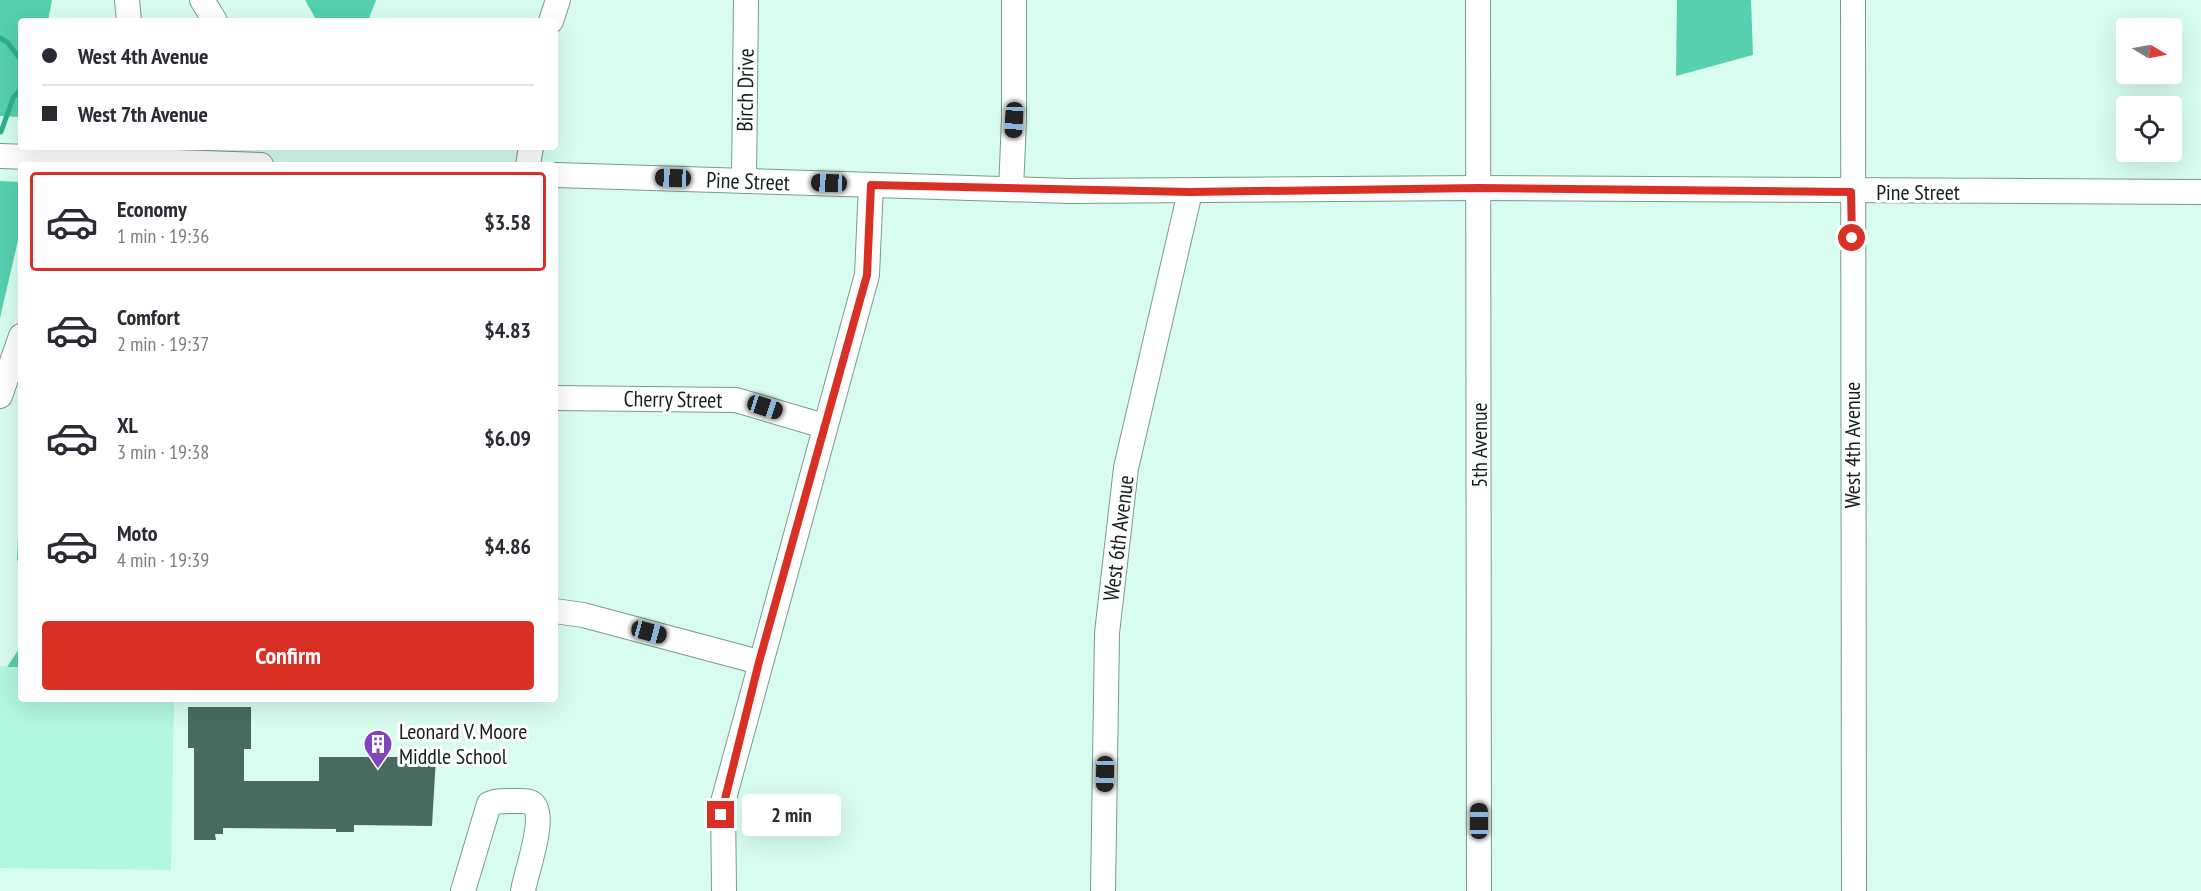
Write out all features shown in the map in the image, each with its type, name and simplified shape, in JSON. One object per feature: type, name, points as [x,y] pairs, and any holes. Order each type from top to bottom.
[{"type":"street","points":[[127,0],[129,18]]},
{"type":"street","points":[[202,0],[213,18]]},
{"type":"street","points":[[552,18],[558,0]]},
{"type":"street","name":"Birch Drive","points":[[744,181],[746,0]]},
{"type":"street","points":[[1011,189],[1014,0]]},
{"type":"street","name":"5th Avenue","points":[[1478,0],[1479,891]]},
{"type":"street","name":"West 4th Avenue","points":[[1853,0],[1851,192],[1854,891]]},
{"type":"street","points":[[0,156],[58,161],[141,153],[231,162]]},
{"type":"street","name":"Pine Street","points":[[558,175],[1190,192],[1479,188],[1851,192],[2201,192]]},
{"type":"street","points":[[724,891],[723,802],[759,662],[867,275],[871,185]]},
{"type":"street","name":"West 6th Avenue","points":[[1102,891],[1107,633],[1126,468],[1190,192]]},
{"type":"street","points":[[0,396],[18,345]]},
{"type":"street","name":"Cherry Street","points":[[558,398],[736,400],[824,426]]},
{"type":"street","points":[[558,611],[583,615],[759,662]]},
{"type":"street","points":[[463,891],[489,804],[496,801],[517,801],[533,804],[537,813],[535,847],[527,866],[523,891]]},
{"type":"green space","points":[[0,0],[52,0],[49,18],[18,18],[18,117],[0,116]]},
{"type":"green space","points":[[305,0],[376,0],[369,18],[315,18]]},
{"type":"green space","points":[[1677,0],[1751,0],[1753,55],[1676,76]]},
{"type":"green space","points":[[0,181],[18,182],[18,240],[0,318]]},
{"type":"green space","points":[[18,650],[18,667],[7,667]]},
{"type":"green space","points":[[0,666],[18,667],[18,702],[174,702],[171,870],[0,868]]},
{"type":"building","name":"Leonard V. Moore Middle School","points":[[188,707],[251,707],[251,749],[244,749],[244,781],[319,781],[319,757],[436,757],[432,826],[354,825],[354,832],[336,832],[336,829],[223,828],[223,834],[215,834],[216,840],[194,840],[194,748],[188,748]]},
{"type":"waterway","points":[[0,38],[7,42],[18,56]]},
{"type":"waterway","points":[[1,132],[13,98],[18,92]]},
{"type":"place","name":"Leonard V. Moore Middle School","points":[[378,770]]},
{"type":"route","points":[[721,815],[759,662],[867,275],[871,185],[1190,192],[1479,188],[1851,192],[1852,238]]}]
